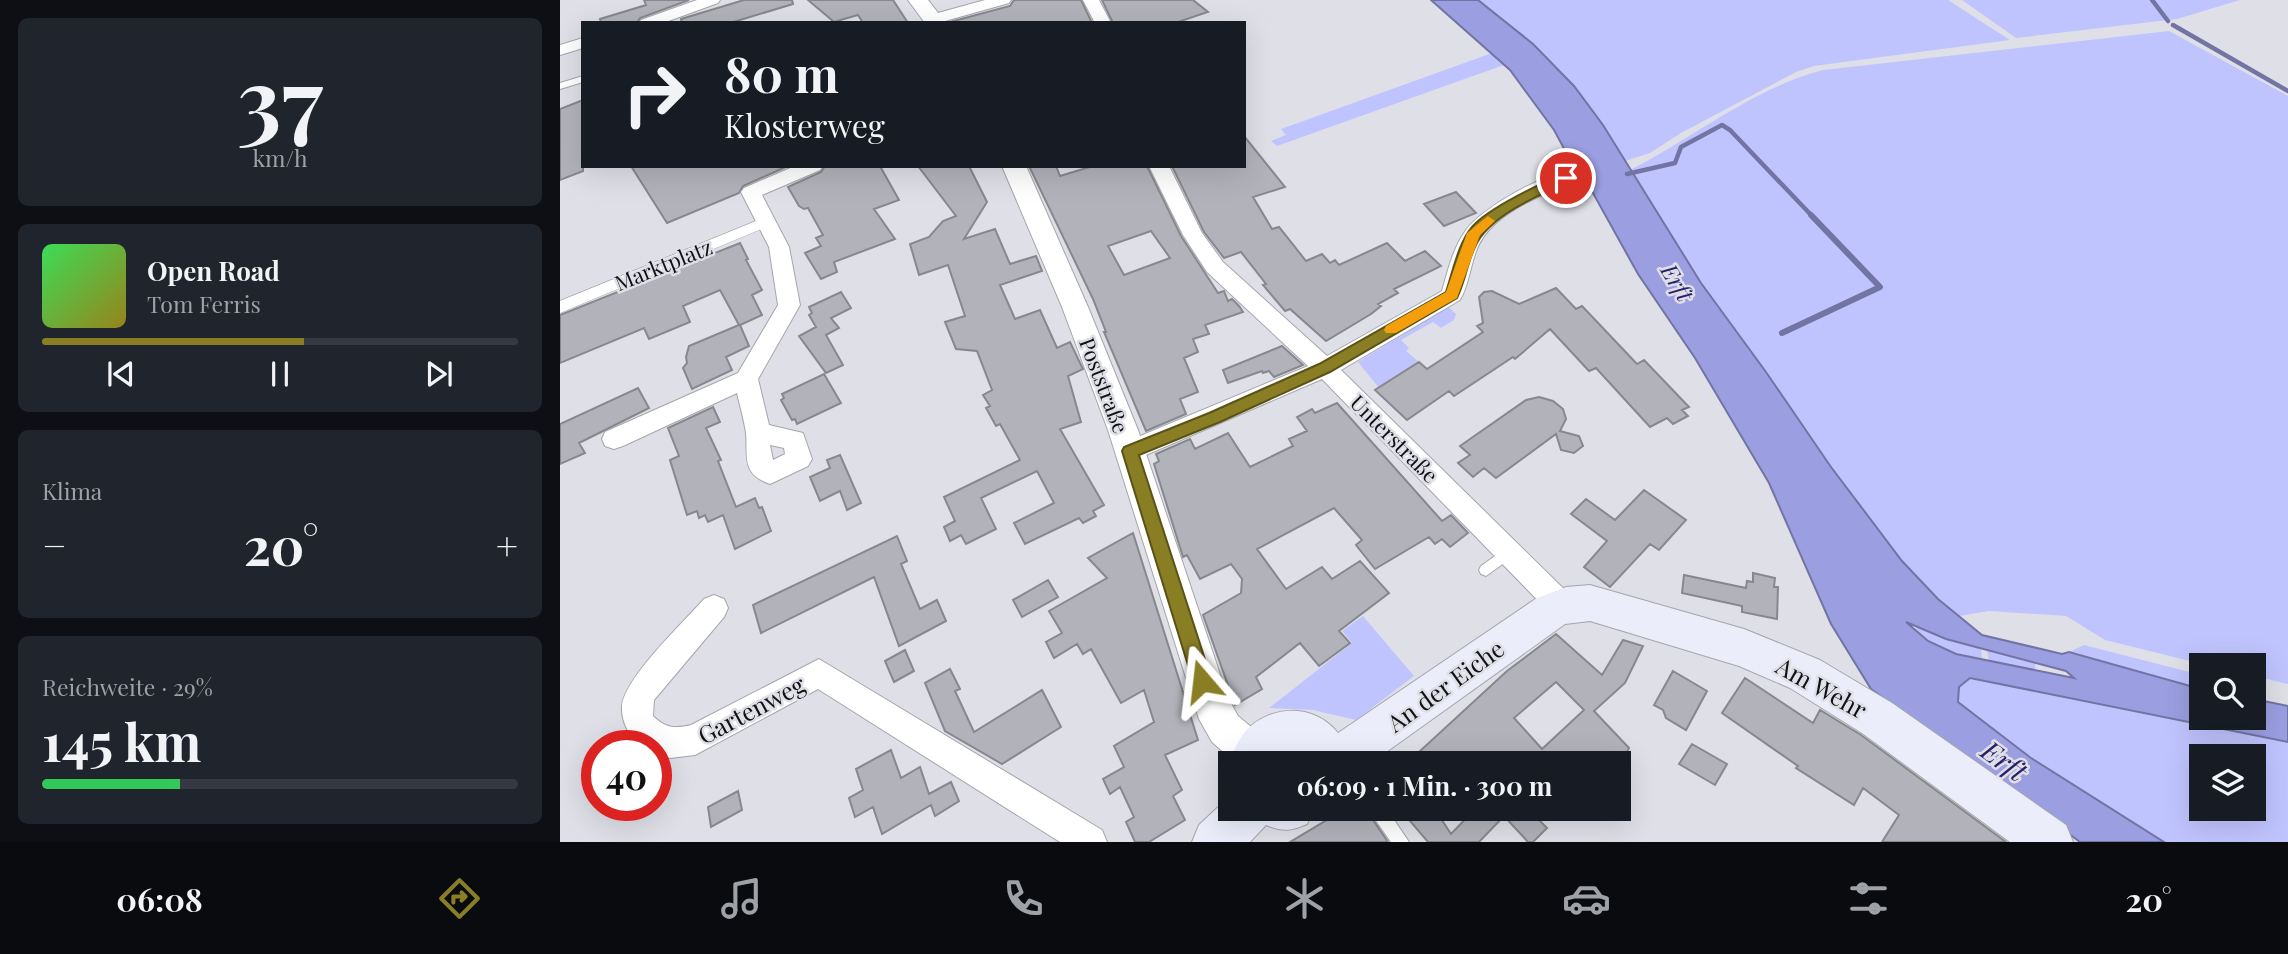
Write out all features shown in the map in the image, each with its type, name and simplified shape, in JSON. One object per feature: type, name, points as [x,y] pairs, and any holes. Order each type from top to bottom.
[{"type":"main road","name":"Am Wehr","points":[[1562,606],[1584,603],[1611,607],[1787,664],[1865,710],[2049,842]]},
{"type":"main road","name":"An der Eiche","points":[[1352,751],[1527,627],[1562,606]]},
{"type":"main road","points":[[1259,751],[1271,736],[1293,731],[1307,735],[1326,751]]},
{"type":"main road","points":[[1216,842],[1238,821]]},
{"type":"street","points":[[653,21],[712,0]]},
{"type":"street","points":[[918,0],[934,21],[1003,0]]},
{"type":"street","points":[[1091,0],[1102,21]]},
{"type":"street","points":[[560,50],[581,44]]},
{"type":"street","name":"Poststraße","points":[[1015,168],[1075,307],[1130,451],[1212,706],[1232,737],[1245,751]]},
{"type":"street","name":"Unterstraße","points":[[1160,168],[1193,235],[1210,261],[1325,368],[1562,606]]},
{"type":"street","points":[[614,439],[746,379],[789,305],[779,247],[751,192],[800,169]]},
{"type":"street","points":[[1130,451],[1215,418],[1325,368],[1452,295],[1468,248],[1478,229],[1531,193],[1566,178]]},
{"type":"street","name":"Marktplatz","points":[[560,307],[765,222]]},
{"type":"street","points":[[746,379],[758,433]]},
{"type":"street","name":"Gartenweg","points":[[714,608],[641,693],[637,705],[638,717],[653,737],[673,744],[695,740],[819,673],[1090,842]]},
{"type":"lane","points":[[560,86],[581,80]]},
{"type":"lane","points":[[1486,570],[1509,552]]},
{"type":"lane","points":[[1385,821],[1401,842]]},
{"type":"shaded area","points":[[1478,0],[1948,0],[2010,40],[1814,66],[1796,72],[1681,133],[1650,153],[1625,161],[1593,114],[1559,73],[1522,36]]},
{"type":"shaded area","points":[[1962,0],[2240,0],[2177,19],[2016,38]]},
{"type":"shaded area","points":[[2169,31],[2288,96],[2288,684],[2266,679],[2266,653],[2189,653],[2189,661],[2105,640],[2066,616],[1989,611],[1959,616],[1906,566],[1882,537],[1701,283],[1630,170],[1748,101],[1797,78],[1823,70]]},
{"type":"shaded area","points":[[1492,53],[1504,65],[1277,146],[1271,141],[1286,135],[1281,129]]},
{"type":"shaded area","points":[[1448,307],[1456,314],[1454,320],[1441,328],[1433,322],[1401,340],[1409,348],[1406,351],[1419,362],[1379,388],[1358,362]]},
{"type":"shaded area","points":[[1363,616],[1414,676],[1356,720],[1313,710],[1269,708],[1352,643],[1342,631]]},
{"type":"shaded area","points":[[1917,626],[1946,639],[1981,648],[1982,661],[1955,653],[1931,641],[1915,631]]},
{"type":"shaded area","points":[[2084,645],[2189,672],[2189,686],[2069,652]]},
{"type":"shaded area","points":[[1987,650],[2035,663],[2036,672],[1989,662]]},
{"type":"shaded area","points":[[1970,678],[2189,722],[2189,730],[2228,730],[2288,742],[2288,842],[2164,842],[2031,758],[1958,702],[1959,687]]},
{"type":"water","name":"Erft","points":[[1431,0],[1478,0],[1533,44],[1574,86],[1603,125],[1701,283],[1831,467],[1902,561],[1938,599],[1982,635],[2062,654],[2069,652],[2189,686],[2189,722],[1970,678],[1959,687],[1958,702],[2031,758],[2164,842],[2080,842],[1871,689],[1831,624],[1769,483],[1695,358],[1638,274],[1554,130],[1510,70]],"holes":[[[1906,622],[1946,639],[2066,671],[2074,678],[1956,654],[1928,641]]]},
{"type":"water","points":[[2266,701],[2288,706],[2288,742],[2228,730],[2266,730]]},
{"type":"building","points":[[644,0],[689,0],[638,21],[600,21],[600,19],[646,5]]},
{"type":"building","points":[[744,0],[792,0],[793,4],[737,21],[681,19]]},
{"type":"building","points":[[808,0],[893,0],[907,21],[862,21],[858,15],[833,21]]},
{"type":"building","points":[[1014,0],[1081,0],[1091,21],[954,21],[1010,6]]},
{"type":"building","points":[[1102,0],[1193,0],[1208,12],[1181,21],[1112,21]]},
{"type":"building","points":[[581,101],[583,171],[560,180],[560,109]]},
{"type":"building","points":[[1246,138],[1285,187],[1253,197],[1272,229],[1279,227],[1306,261],[1322,254],[1330,263],[1335,260],[1339,265],[1387,243],[1405,261],[1425,251],[1441,266],[1394,289],[1398,293],[1378,304],[1381,306],[1371,314],[1326,341],[1290,309],[1285,311],[1241,252],[1224,258],[1204,232],[1173,168],[1246,168]]},
{"type":"building","points":[[632,168],[784,168],[743,186],[739,193],[667,223]]},
{"type":"building","points":[[824,168],[881,168],[899,200],[874,209],[895,239],[834,262],[837,272],[821,279],[805,253],[821,246],[816,238],[823,235],[808,208],[799,206],[788,187],[821,172]]},
{"type":"building","points":[[920,168],[970,168],[987,202],[964,239],[995,229],[1010,264],[1036,256],[1042,271],[1000,285],[1015,319],[1040,310],[1057,348],[1070,342],[1083,369],[1068,376],[1081,422],[1060,429],[1104,505],[1093,511],[1096,516],[1083,523],[1079,518],[1025,544],[1014,523],[1054,503],[1037,471],[981,498],[996,529],[966,544],[961,535],[950,541],[944,527],[955,521],[944,497],[1020,460],[1000,424],[996,426],[986,408],[990,406],[983,395],[992,390],[977,351],[956,349],[945,322],[965,316],[948,265],[919,275],[910,244],[929,237],[943,221],[956,216]]},
{"type":"building","points":[[1030,168],[1057,168],[1060,176],[1086,168],[1148,168],[1181,236],[1218,293],[1224,291],[1228,301],[1232,299],[1243,312],[1205,325],[1209,334],[1193,339],[1198,352],[1184,358],[1198,392],[1180,399],[1186,414],[1146,431],[1106,332]],"holes":[[[1151,231],[1170,258],[1124,275],[1108,246]]]},
{"type":"building","points":[[1456,192],[1476,213],[1444,226],[1424,204]]},
{"type":"building","points":[[740,243],[762,290],[752,295],[762,315],[740,325],[749,346],[726,357],[732,370],[692,389],[683,368],[687,363],[689,346],[739,325],[720,290],[683,306],[690,322],[649,339],[644,328],[560,363],[560,315]]},
{"type":"building","points":[[1556,288],[1576,309],[1582,306],[1637,364],[1644,360],[1689,407],[1682,410],[1688,416],[1673,424],[1667,418],[1650,427],[1596,368],[1589,371],[1550,329],[1515,359],[1513,357],[1454,396],[1449,391],[1407,420],[1375,390],[1419,362],[1427,369],[1483,332],[1477,326],[1483,323],[1479,297],[1484,292],[1492,291],[1519,304]]},
{"type":"building","points":[[841,292],[851,308],[831,318],[839,328],[826,335],[843,365],[826,373],[799,336],[816,327],[809,315],[812,313],[809,307]]},
{"type":"building","points":[[1282,346],[1303,365],[1274,377],[1269,371],[1262,371],[1228,383],[1223,370]]},
{"type":"building","points":[[824,374],[841,403],[797,424],[781,400],[784,398],[782,394]]},
{"type":"building","points":[[638,388],[649,408],[579,443],[585,453],[560,464],[560,424]]},
{"type":"building","points":[[1539,397],[1553,401],[1563,409],[1566,419],[1560,431],[1579,436],[1583,446],[1574,453],[1561,450],[1556,434],[1496,478],[1484,468],[1473,477],[1458,463],[1470,455],[1460,446],[1526,400]]},
{"type":"building","points":[[1337,403],[1442,521],[1451,515],[1468,533],[1450,547],[1442,539],[1435,544],[1429,537],[1375,569],[1356,545],[1362,540],[1334,508],[1257,549],[1286,589],[1322,567],[1332,579],[1360,561],[1389,593],[1339,631],[1350,643],[1319,666],[1300,643],[1256,677],[1262,689],[1235,705],[1203,615],[1241,593],[1242,579],[1231,564],[1200,579],[1187,555],[1183,557],[1154,464],[1159,461],[1156,454],[1190,439],[1195,449],[1228,433],[1250,467],[1293,446],[1289,439],[1307,431],[1297,417],[1312,409],[1315,413]]},
{"type":"building","points":[[713,407],[720,422],[706,428],[721,460],[718,461],[736,507],[755,498],[759,508],[762,507],[771,531],[735,549],[723,515],[708,522],[705,515],[699,518],[697,511],[687,515],[670,460],[679,456],[668,428]]},
{"type":"building","points":[[840,455],[861,503],[847,510],[840,491],[820,501],[810,477],[830,468],[827,460]]},
{"type":"building","points":[[1644,490],[1686,520],[1659,550],[1650,544],[1610,587],[1584,567],[1607,541],[1571,514],[1586,499],[1615,520]]},
{"type":"building","points":[[1133,533],[1198,740],[1165,755],[1182,790],[1173,796],[1185,820],[1149,842],[1135,842],[1126,822],[1134,817],[1120,787],[1110,794],[1103,779],[1124,767],[1114,746],[1154,722],[1144,690],[1121,703],[1091,649],[1083,654],[1077,644],[1054,658],[1046,642],[1062,633],[1049,611],[1107,578],[1088,558]]},
{"type":"building","points":[[897,536],[907,561],[901,564],[920,609],[937,600],[946,621],[899,646],[874,577],[761,633],[753,605]]},
{"type":"building","points":[[1753,573],[1775,578],[1774,587],[1778,587],[1777,619],[1742,612],[1742,606],[1682,593],[1684,575],[1746,588],[1747,581],[1753,582]]},
{"type":"building","points":[[1048,580],[1058,597],[1022,617],[1013,600]]},
{"type":"building","points":[[1556,634],[1602,675],[1623,640],[1643,646],[1625,683],[1594,711],[1629,748],[1627,751],[1420,751],[1507,671]],"holes":[[[1556,682],[1584,710],[1542,749],[1514,718]]]},
{"type":"building","points":[[905,650],[914,671],[894,682],[885,661]]},
{"type":"building","points":[[950,669],[960,689],[955,691],[974,732],[1042,690],[1061,727],[1002,764],[945,731],[925,683]]},
{"type":"building","points":[[1673,671],[1707,691],[1686,730],[1666,718],[1663,710],[1654,705]]},
{"type":"building","points":[[1745,678],[1813,723],[1820,710],[1861,735],[2006,842],[1882,842],[1899,815],[1863,788],[1854,805],[1796,768],[1798,766],[1722,713]]},
{"type":"building","points":[[1692,744],[1727,764],[1715,785],[1679,764]]},
{"type":"building","points":[[891,750],[901,778],[920,767],[929,794],[951,782],[959,801],[935,816],[931,805],[882,834],[873,807],[855,817],[849,798],[863,790],[856,769]]},
{"type":"building","points":[[738,791],[742,810],[711,827],[708,807]]},
{"type":"building","points":[[1325,821],[1374,821],[1388,842],[1290,842]]},
{"type":"building","points":[[1410,821],[1442,821],[1451,834],[1464,821],[1499,821],[1479,842],[1428,842]]},
{"type":"building","points":[[1509,821],[1540,821],[1547,828],[1533,842],[1528,842]]},
{"type":"waterway","points":[[2152,0],[2168,21]]},
{"type":"waterway","points":[[2173,25],[2288,91]]},
{"type":"waterway","points":[[1627,174],[1675,163],[1681,147],[1722,125],[1730,130],[1813,217]]},
{"type":"waterway","points":[[1782,333],[1880,287],[1811,215]]},
{"type":"slow traffic","points":[[1391,330],[1452,295],[1474,233],[1488,221]]},
{"type":"route","points":[[1202,681],[1130,451],[1215,418],[1325,368],[1452,295],[1474,233],[1493,217],[1531,193],[1566,178]]}]
